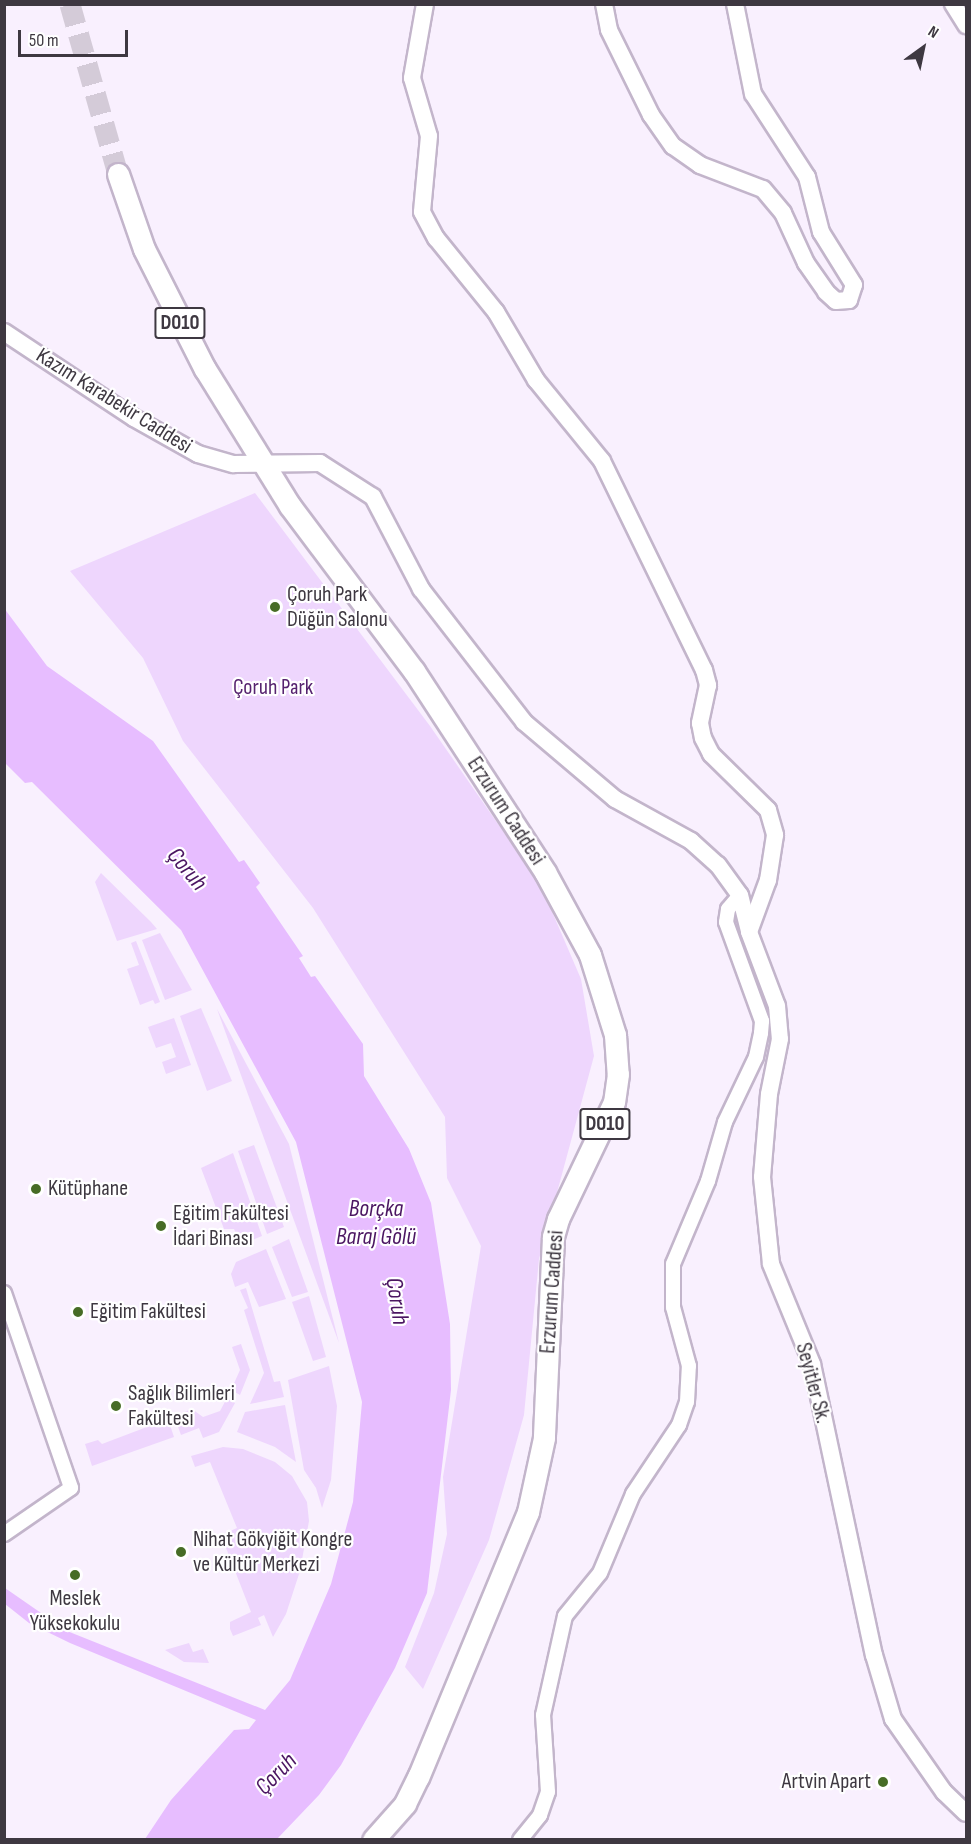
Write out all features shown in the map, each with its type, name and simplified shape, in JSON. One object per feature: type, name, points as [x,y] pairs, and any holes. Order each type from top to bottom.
[{"type":"main road","name":"D010","points":[[118,174],[156,274],[204,369],[262,464]]},
{"type":"main road","name":"Erzurum Caddesi","points":[[262,464],[414,671],[564,902],[600,982],[618,1059],[614,1102],[562,1209],[553,1237],[544,1438],[528,1512],[418,1778],[405,1804],[373,1839]]},
{"type":"street","points":[[424,4],[412,78],[429,136],[422,212],[436,238],[495,312],[541,387],[602,461],[704,670],[708,685],[700,723],[703,738],[711,754],[768,810],[775,836],[768,880],[749,932]]},
{"type":"street","points":[[604,4],[609,30],[651,115],[673,146],[700,165],[763,189],[783,213],[806,263],[826,292],[836,301],[849,300],[854,285],[821,232],[807,177],[753,94],[735,4]]},
{"type":"street","points":[[953,4],[966,25]]},
{"type":"street","name":"Kazım Karabekir Caddesi","points":[[4,332],[177,444],[217,462],[320,463],[373,497],[421,588],[524,722],[615,799],[691,841],[718,865],[740,895]]},
{"type":"street","points":[[520,1839],[540,1815],[548,1792],[543,1715],[565,1616],[600,1573],[630,1500],[679,1425],[687,1402],[689,1366],[673,1307],[673,1264],[708,1181],[725,1122],[756,1057],[761,1033],[762,1021],[726,922],[728,909],[740,895]]},
{"type":"street","name":"Seyitler Sk.","points":[[740,895],[749,932],[777,1006],[780,1040],[769,1094],[762,1177],[771,1264],[812,1364],[874,1655],[893,1719],[944,1792],[966,1813]]},
{"type":"street","points":[[4,1293],[71,1488],[4,1534]]},
{"type":"green space","name":"Çoruh Park","points":[[255,493],[430,726],[541,886],[581,979],[594,1056],[539,1259],[524,1415],[489,1540],[423,1689],[405,1667],[434,1593],[447,1534],[443,1477],[481,1246],[447,1178],[445,1117],[313,908],[183,741],[143,658],[70,571]]},
{"type":"green space","points":[[101,873],[157,929],[117,941],[95,882]]},
{"type":"green space","points":[[160,933],[192,990],[165,1000],[142,940]]},
{"type":"green space","points":[[136,941],[160,1002],[155,1004],[153,1000],[140,1005],[127,969],[139,965],[131,943]]},
{"type":"green space","points":[[201,1008],[232,1081],[207,1091],[180,1016]]},
{"type":"green space","points":[[217,1009],[289,1144],[339,1343],[274,1166]]},
{"type":"green space","points":[[174,1018],[191,1065],[166,1074],[162,1062],[176,1057],[171,1043],[156,1048],[148,1027]]},
{"type":"green space","points":[[254,1145],[284,1227],[267,1234],[238,1151]]},
{"type":"green space","points":[[233,1153],[262,1236],[250,1241],[248,1237],[239,1240],[234,1229],[224,1229],[201,1168]]},
{"type":"green space","points":[[289,1239],[308,1292],[292,1297],[272,1247]]},
{"type":"green space","points":[[266,1249],[286,1299],[259,1307],[248,1282],[235,1287],[231,1274],[236,1262]]},
{"type":"green space","points":[[246,1288],[274,1382],[280,1381],[284,1397],[250,1404],[264,1373],[244,1310],[248,1308],[240,1290]]},
{"type":"green space","points":[[309,1296],[326,1357],[313,1361],[292,1302]]},
{"type":"green space","points":[[241,1344],[250,1370],[240,1395],[231,1390],[240,1370],[232,1347]]},
{"type":"green space","points":[[329,1366],[337,1406],[331,1480],[322,1508],[316,1488],[304,1470],[288,1380]]},
{"type":"green space","points":[[227,1398],[235,1403],[219,1432],[203,1438],[199,1428],[181,1435],[174,1416],[192,1409],[203,1417],[220,1411]]},
{"type":"green space","points":[[285,1405],[296,1462],[275,1447],[237,1432],[245,1412]]},
{"type":"green space","points":[[168,1419],[174,1437],[92,1466],[85,1444],[98,1440],[102,1444]]},
{"type":"green space","points":[[223,1447],[243,1449],[275,1462],[292,1476],[307,1502],[309,1521],[300,1571],[286,1614],[273,1637],[264,1615],[258,1618],[261,1625],[233,1636],[230,1629],[230,1622],[251,1612],[221,1535],[237,1528],[210,1462],[195,1467],[191,1456]]},
{"type":"green space","points":[[189,1643],[193,1652],[203,1649],[209,1663],[184,1662],[165,1650]]},
{"type":"water","name":"Borçka Baraj Gölü","points":[[4,608],[47,666],[153,741],[239,862],[244,860],[260,883],[256,887],[303,956],[299,958],[311,977],[315,976],[363,1044],[364,1076],[409,1149],[431,1203],[450,1324],[451,1390],[427,1593],[395,1668],[341,1765],[319,1795],[277,1839],[145,1839],[171,1800],[234,1730],[249,1729],[256,1720],[70,1643],[29,1623],[5,1604],[5,1588],[67,1631],[265,1710],[290,1680],[331,1584],[353,1502],[362,1402],[296,1142],[181,930],[32,782],[25,783],[5,763]]},
{"type":"tunnel","points":[[70,4],[118,174]]},
{"type":"place","name":"Çoruh Park Düğün Salonu","points":[[275,607]]},
{"type":"place","name":"Kütüphane","points":[[36,1189]]},
{"type":"place","name":"Eğitim Fakültesi İdari Binası","points":[[161,1226]]},
{"type":"place","name":"Eğitim Fakültesi","points":[[78,1312]]},
{"type":"place","name":"Sağlık Bilimleri Fakültesi","points":[[116,1406]]},
{"type":"place","name":"Nihat Gökyiğit Kongre ve Kültür Merkezi","points":[[181,1552]]},
{"type":"place","name":"Meslek Yüksekokulu","points":[[75,1575]]},
{"type":"place","name":"Artvin Apart","points":[[883,1782]]},
{"type":"water label","name":"Çoruh","points":[[187,869]]},
{"type":"water label","name":"Çoruh","points":[[397,1301]]},
{"type":"water label","name":"Çoruh","points":[[276,1774]]}]
